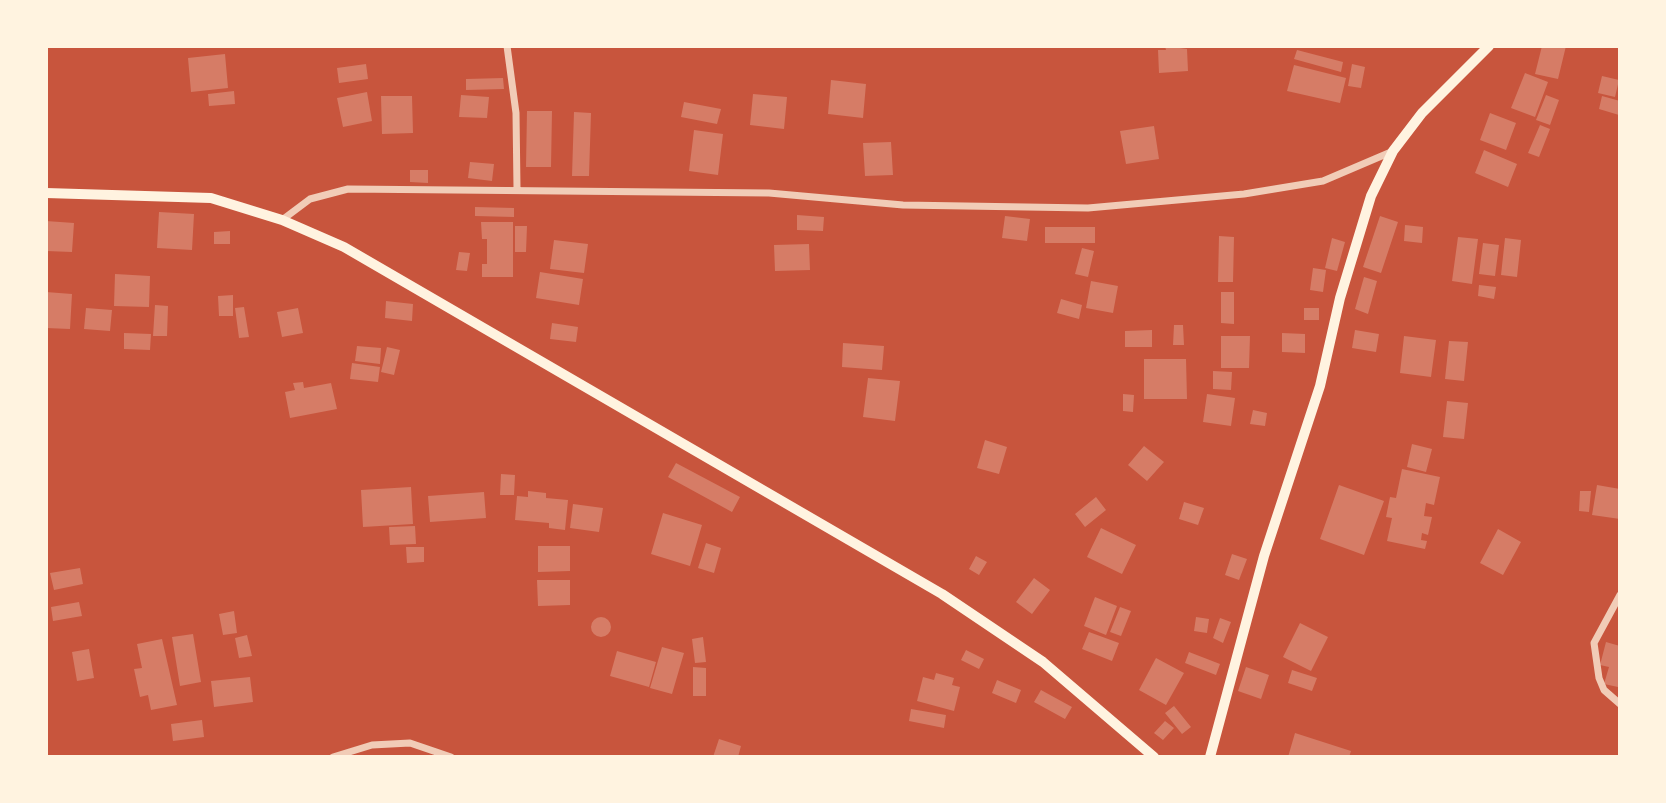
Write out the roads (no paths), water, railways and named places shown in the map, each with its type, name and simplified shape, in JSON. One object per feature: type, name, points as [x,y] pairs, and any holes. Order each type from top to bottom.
[{"type":"main road","points":[[1210,757],[1264,556],[1320,386],[1371,196],[1393,151],[1422,113],[1489,46]]},
{"type":"main road","points":[[46,193],[211,198],[282,220],[344,247],[942,594],[1043,662],[1154,757]]},
{"type":"street","points":[[507,46],[516,113],[517,188]]},
{"type":"street","points":[[282,220],[310,199],[348,189],[517,188],[769,193],[903,205],[1088,208],[1244,194],[1323,181],[1393,151]]},
{"type":"street","points":[[1620,595],[1594,643],[1604,690],[1620,704]]},
{"type":"street","points":[[333,757],[372,745],[410,743],[451,757]]}]
